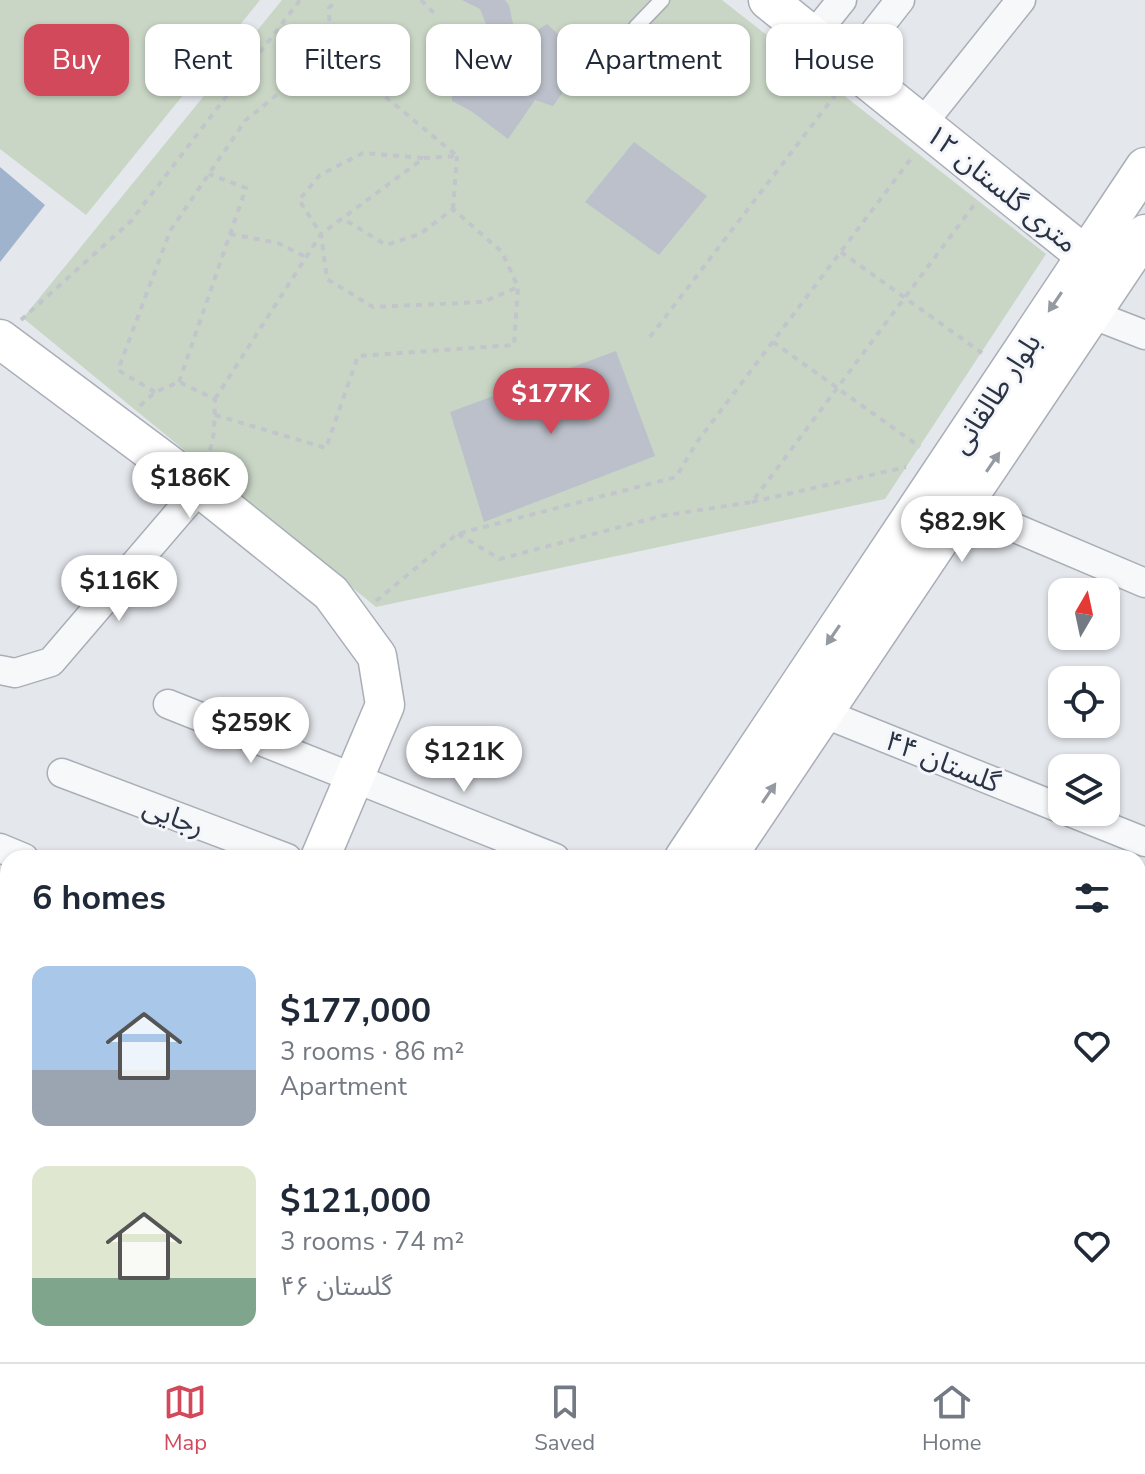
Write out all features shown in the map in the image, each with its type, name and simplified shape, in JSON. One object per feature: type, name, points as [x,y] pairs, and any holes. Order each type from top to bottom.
[{"type":"main road","name":"۱۲ متری گلستان","points":[[768,0],[798,24]]},
{"type":"main road","name":"۱۲ متری گلستان","points":[[887,96],[1086,256]]},
{"type":"main road","name":"بلوار طالقانی","points":[[731,850],[823,713],[879,598],[1086,256],[1145,167]]},
{"type":"main road","name":"بلوار طالقانی","points":[[690,850],[879,598],[963,506],[1145,234]]},
{"type":"main road","points":[[2,340],[200,488],[331,593],[377,656],[385,705],[323,850]]},
{"type":"street","points":[[823,24],[842,0]]},
{"type":"street","points":[[883,24],[900,0]]},
{"type":"street","points":[[926,128],[1021,0]]},
{"type":"street","points":[[1091,314],[1145,335]]},
{"type":"street","points":[[0,670],[15,673],[51,662],[200,488]]},
{"type":"street","points":[[963,506],[1145,583]]},
{"type":"street","points":[[168,704],[535,850]]},
{"type":"street","name":"گلستان ۴۴","points":[[823,713],[1048,803]]},
{"type":"street","name":"رجایی","points":[[62,773],[266,850]]},
{"type":"street","points":[[1105,826],[1145,842]]},
{"type":"lane","points":[[639,24],[662,0]]},
{"type":"path","points":[[2,340],[131,221],[300,0]]},
{"type":"path","points":[[329,24],[329,8],[337,0]]},
{"type":"path","points":[[421,0],[435,14]]},
{"type":"path","points":[[155,392],[118,370],[170,231],[245,121],[276,95]]},
{"type":"path","points":[[384,96],[457,156]]},
{"type":"path","points":[[650,337],[830,96]]},
{"type":"path","points":[[352,621],[457,534],[676,477],[697,442],[840,252],[926,128]]},
{"type":"path","points":[[457,156],[424,158],[363,153],[320,175],[299,200],[321,234],[327,279],[373,307],[483,302],[518,287]]},
{"type":"path","points":[[342,218],[386,245],[420,234],[453,209],[457,156]]},
{"type":"path","points":[[200,488],[214,432],[215,399],[321,234],[424,158]]},
{"type":"path","points":[[179,382],[246,188],[209,174]]},
{"type":"path","points":[[752,502],[992,180]]},
{"type":"path","points":[[215,415],[326,448],[358,356],[514,345],[518,287],[502,252],[453,209]]},
{"type":"path","points":[[230,234],[278,243],[306,257]]},
{"type":"path","points":[[840,252],[982,353],[974,365]]},
{"type":"path","points":[[773,342],[920,447]]},
{"type":"path","points":[[118,426],[155,392],[179,382],[215,399]]},
{"type":"path","points":[[457,534],[500,559],[661,516],[752,502],[906,467],[927,435]]},
{"type":"green space","points":[[0,0],[260,0],[241,24],[145,24],[145,96],[182,96],[86,215],[0,149]]},
{"type":"green space","points":[[282,0],[722,0],[766,34],[766,96],[844,96],[1046,254],[885,499],[376,607],[23,318],[204,96],[260,96],[260,27]]},
{"type":"water","points":[[0,167],[45,205],[0,262]]},
{"type":"building","points":[[462,0],[505,0],[513,24],[486,24],[480,9]]},
{"type":"building","points":[[547,24],[557,33],[557,96],[560,96],[553,106],[535,100],[508,139],[452,101],[452,96],[541,96],[541,28]]},
{"type":"building","points":[[634,142],[707,196],[659,255],[585,202]]},
{"type":"building","points":[[616,351],[655,456],[484,522],[450,412]]}]
